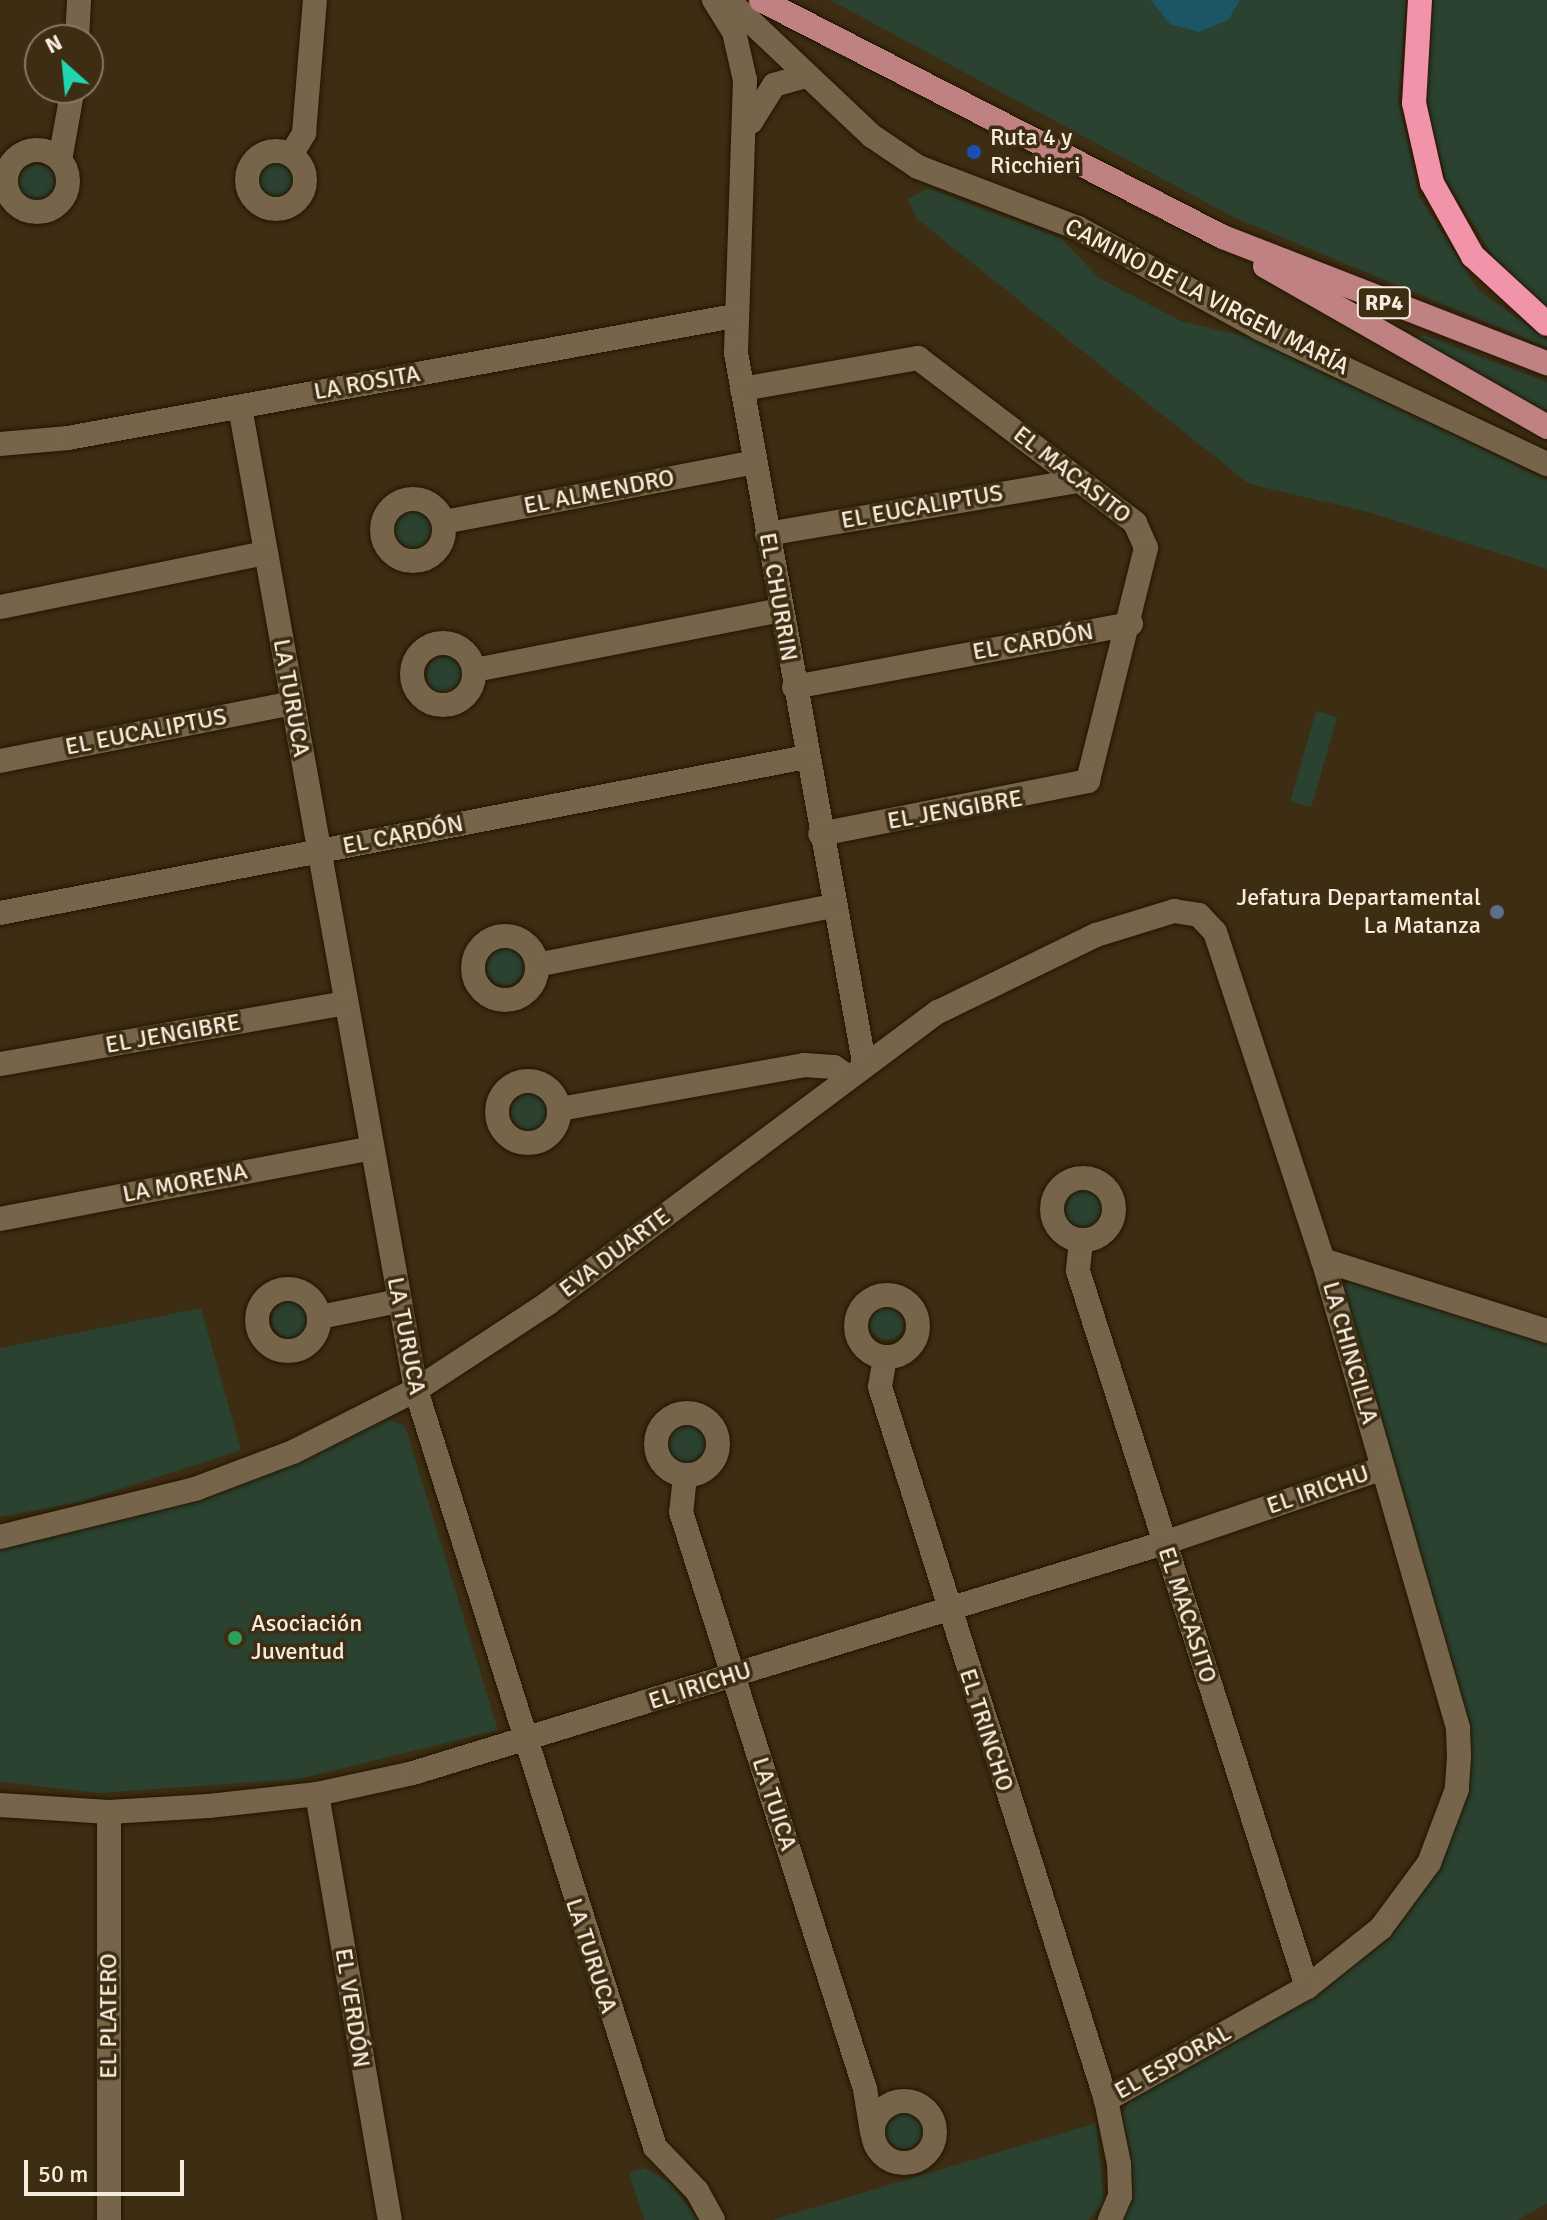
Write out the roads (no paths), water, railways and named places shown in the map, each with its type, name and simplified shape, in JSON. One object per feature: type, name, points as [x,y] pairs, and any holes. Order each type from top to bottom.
[{"type":"highway","points":[[1420,0],[1414,103],[1432,183],[1473,256],[1547,324]]},
{"type":"main road","name":"RP4","points":[[761,0],[1223,237],[1547,363]]},
{"type":"main road","points":[[1223,237],[1318,302],[1547,427]]},
{"type":"street","points":[[78,24],[79,0]]},
{"type":"street","points":[[291,155],[304,133],[315,0]]},
{"type":"street","name":"EL CHURRIN","points":[[714,0],[741,52],[748,128],[734,316],[742,389],[820,834],[856,1069]]},
{"type":"street","name":"CAMINO DE LA VIRGEN MARÍA","points":[[728,0],[806,76],[918,167],[1078,228],[1261,329],[1547,464]]},
{"type":"street","name":"EL CHURRIN","points":[[748,128],[774,85],[806,76]]},
{"type":"street","points":[[60,160],[42,150],[9,152],[6,189],[35,213],[60,203],[67,192],[60,160],[70,104]]},
{"type":"street","name":"LA ROSITA","points":[[0,444],[240,407],[734,316]]},
{"type":"street","name":"EL MACASITO","points":[[742,389],[907,357],[927,362],[1143,533],[1131,624],[1088,781]]},
{"type":"street","name":"LA TURUCA","points":[[240,407],[416,1390],[523,1744],[655,2147],[697,2191],[713,2220]]},
{"type":"street","name":"EL ALMENDRO","points":[[444,522],[755,462]]},
{"type":"street","name":"EL EUCALIPTUS","points":[[767,534],[1076,481]]},
{"type":"street","points":[[0,607],[266,553]]},
{"type":"street","points":[[475,670],[780,610]]},
{"type":"street","name":"EL CARDÓN","points":[[794,687],[1131,624]]},
{"type":"street","name":"EL EUCALIPTUS","points":[[0,761],[292,703]]},
{"type":"street","name":"EL CARDÓN","points":[[0,913],[806,757]]},
{"type":"street","name":"EL JENGIBRE","points":[[820,834],[1088,781]]},
{"type":"street","points":[[537,965],[832,906]]},
{"type":"street","name":"EVA DUARTE","points":[[0,1537],[195,1489],[293,1452],[416,1390],[547,1304],[856,1069],[1040,957],[1174,911],[1199,915]]},
{"type":"street","name":"LA CHINCILLA","points":[[1199,915],[1215,932],[1323,1260],[1458,1728],[1457,1789],[1429,1863],[1407,1897],[1307,1987]]},
{"type":"street","name":"EL JENGIBRE","points":[[0,1064],[345,1003]]},
{"type":"street","points":[[560,1109],[804,1065],[856,1069]]},
{"type":"street","name":"LA MORENA","points":[[0,1219],[371,1148]]},
{"type":"street","name":"EL MACASITO","points":[[1081,1241],[1078,1271],[1307,1987]]},
{"type":"street","points":[[1323,1260],[1547,1331]]},
{"type":"street","points":[[320,1317],[398,1301]]},
{"type":"street","name":"EL TRINCHO","points":[[885,1358],[880,1387],[947,1608],[1106,2100]]},
{"type":"street","name":"EL IRICHU","points":[[0,1805],[109,1812],[317,1794],[523,1744],[732,1675],[1164,1543],[1383,1468]]},
{"type":"street","name":"LA TUICA","points":[[685,1476],[681,1512],[865,2089],[872,2132],[879,2151],[896,2162],[916,2161],[932,2148],[932,2117],[916,2102],[895,2101]]},
{"type":"street","name":"EL VERDÓN","points":[[317,1794],[390,2220]]},
{"type":"street","name":"EL PLATERO","points":[[109,1812],[109,2220]]},
{"type":"street","name":"EL ESPORAL","points":[[1110,2220],[1119,2175],[1106,2100],[1307,1987]]},
{"type":"street","points":[[865,2089],[895,2101]]},
{"type":"street","points":[[872,2132],[878,2113],[895,2101]]},
{"type":"water","points":[[1151,0],[1240,0],[1228,20],[1199,32],[1170,24]]},
{"type":"place","name":"Ruta 4 y Ricchieri","points":[[974,152]]},
{"type":"place","name":"Jefatura Departamental La Matanza","points":[[1497,912]]},
{"type":"place","name":"Asociación Juventud","points":[[235,1638]]}]
